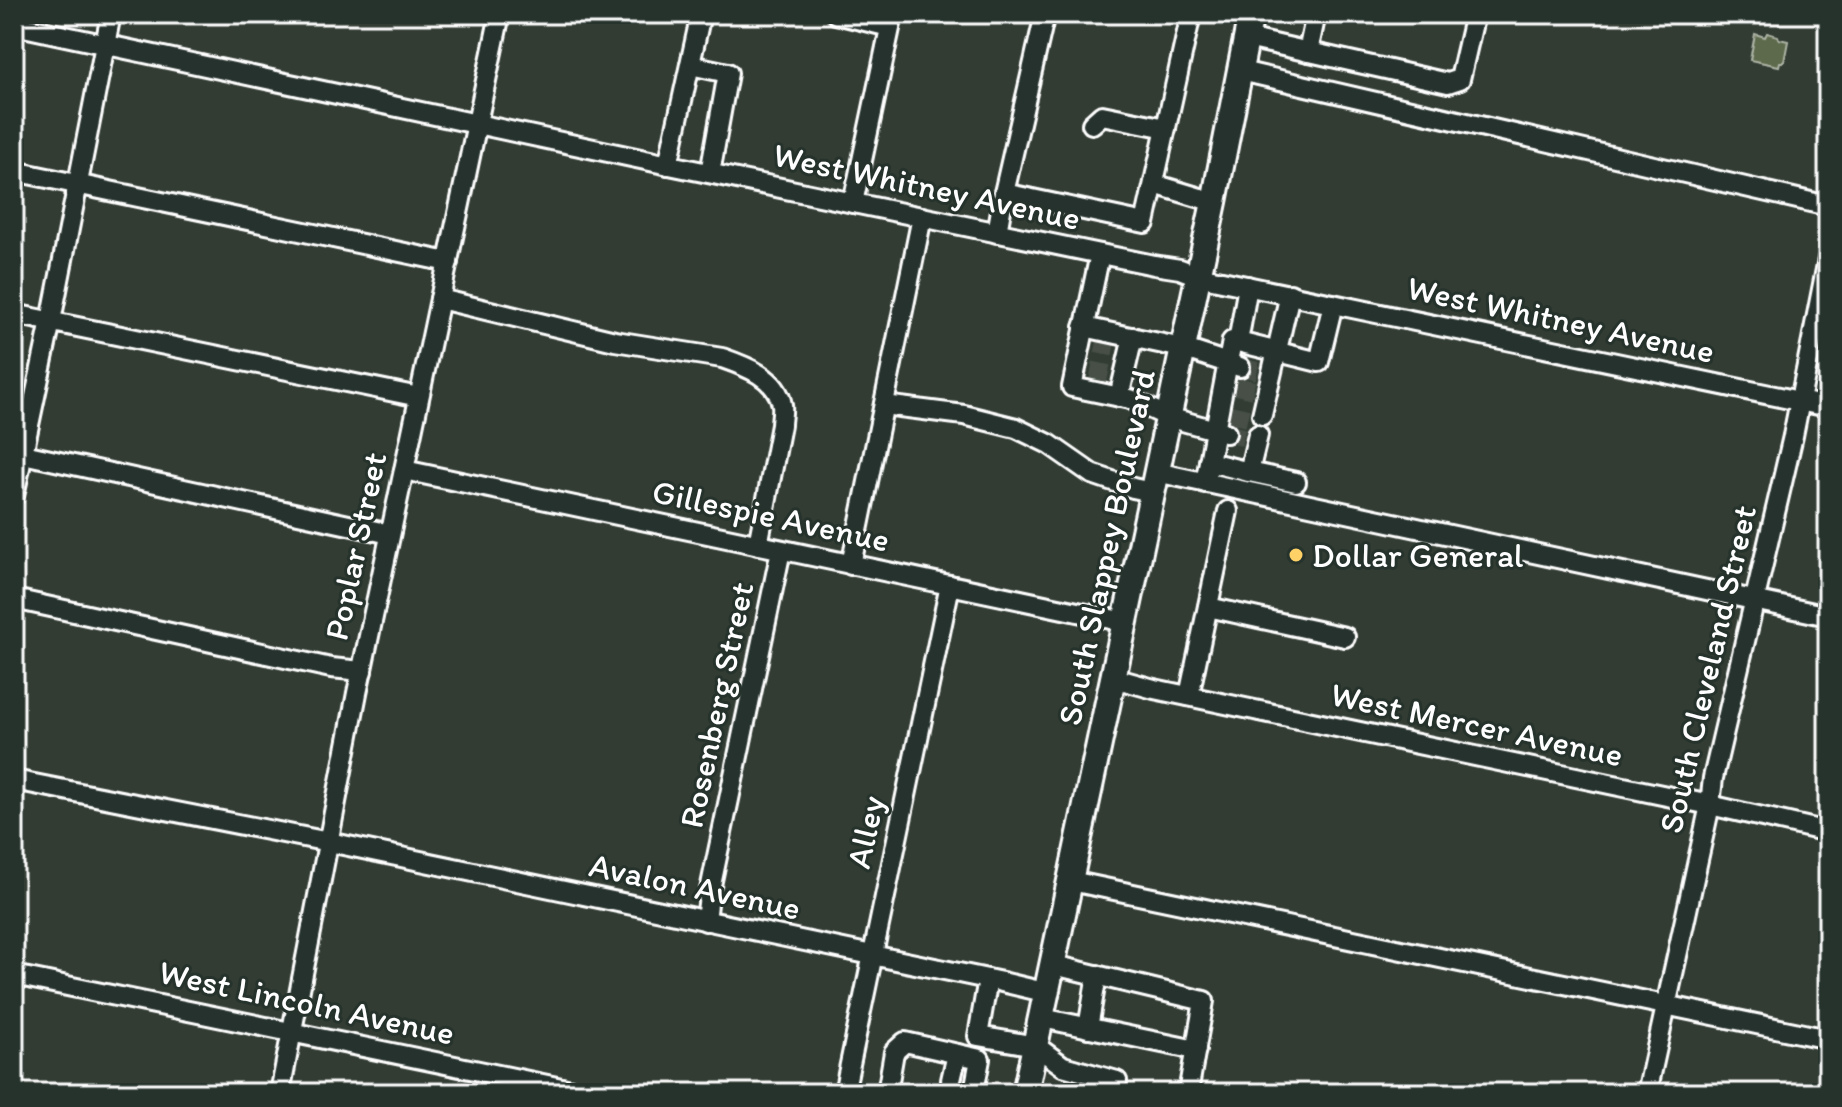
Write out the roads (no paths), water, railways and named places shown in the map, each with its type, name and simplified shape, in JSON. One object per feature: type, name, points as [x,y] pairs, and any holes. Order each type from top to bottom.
[{"type":"main road","name":"South Slappey Boulevard","points":[[1025,1093],[1249,26]]},
{"type":"street","points":[[14,496],[18,452],[51,321],[111,14]]},
{"type":"street","name":"Poplar Street","points":[[280,1093],[362,671],[500,14]]},
{"type":"street","points":[[836,14],[892,20],[853,203]]},
{"type":"street","points":[[997,233],[1045,14]]},
{"type":"street","points":[[1004,193],[1145,223],[1191,14]]},
{"type":"street","points":[[1308,52],[1316,14]]},
{"type":"street","points":[[1249,26],[1308,52],[1448,83],[1460,79],[1475,14]]},
{"type":"street","points":[[668,165],[699,23]]},
{"type":"street","name":"West Whitney Avenue","points":[[14,25],[1828,407]]},
{"type":"street","points":[[690,65],[728,73],[710,173]]},
{"type":"street","points":[[1241,71],[1828,206]]},
{"type":"street","points":[[1092,124],[1102,115],[1166,128]]},
{"type":"street","points":[[14,171],[448,262]]},
{"type":"street","points":[[1154,184],[1214,202]]},
{"type":"street","points":[[851,565],[922,217]]},
{"type":"street","points":[[1100,254],[1072,387],[1097,386],[1168,417],[1220,431]]},
{"type":"street","name":"South Cleveland Street","points":[[1647,1093],[1828,259]]},
{"type":"street","points":[[1238,342],[1248,286]]},
{"type":"street","points":[[1262,415],[1262,392],[1276,353],[1290,294]]},
{"type":"street","points":[[440,299],[615,341],[722,358],[768,380],[778,392],[782,406],[781,425],[758,545]]},
{"type":"street","points":[[1205,483],[1230,385],[1232,341],[1319,362],[1333,304]]},
{"type":"street","points":[[14,314],[419,397]]},
{"type":"street","points":[[1084,327],[1107,337],[1133,337],[1182,348],[1233,366]]},
{"type":"street","points":[[1119,397],[1133,337]]},
{"type":"street","points":[[884,405],[964,415],[1016,428],[1049,444],[1092,474],[1133,488],[1154,482],[1205,483],[1828,616]]},
{"type":"street","points":[[1249,472],[1254,437]]},
{"type":"street","points":[[18,452],[390,534]]},
{"type":"street","points":[[1209,462],[1296,482]]},
{"type":"street","name":"Gillespie Avenue","points":[[404,470],[1125,622]]},
{"type":"street","points":[[1189,696],[1228,511]]},
{"type":"street","name":"Rosenberg Street","points":[[706,921],[781,550]]},
{"type":"street","name":"Alley","points":[[844,1093],[950,585]]},
{"type":"street","points":[[14,599],[331,668],[362,671]]},
{"type":"street","points":[[1208,607],[1345,637]]},
{"type":"street","name":"West Mercer Avenue","points":[[1114,678],[1828,832]]},
{"type":"street","name":"Avalon Avenue","points":[[14,780],[329,842],[1048,993]]},
{"type":"street","points":[[1071,881],[1828,1039]]},
{"type":"street","points":[[1054,965],[1204,1001],[1188,1093]]},
{"type":"street","name":"West Lincoln Avenue","points":[[14,975],[586,1093]]},
{"type":"street","points":[[1088,1028],[1097,975]]},
{"type":"street","points":[[988,979],[978,1036],[1036,1046],[1063,1066],[1117,1081],[1115,1093]]},
{"type":"street","points":[[1042,1018],[1196,1050]]},
{"type":"street","points":[[887,1093],[894,1052],[905,1042],[962,1055],[963,1083]]},
{"type":"tunnel","points":[[1098,381],[1106,342]]},
{"type":"tunnel","points":[[1240,367],[1262,372]]},
{"type":"tunnel","points":[[1236,386],[1258,391]]},
{"type":"tunnel","points":[[1230,414],[1261,421]]},
{"type":"tunnel","points":[[1226,433],[1247,438]]},
{"type":"tunnel","points":[[961,1093],[963,1083]]},
{"type":"place","name":"Dollar General","points":[[1296,555]]}]
